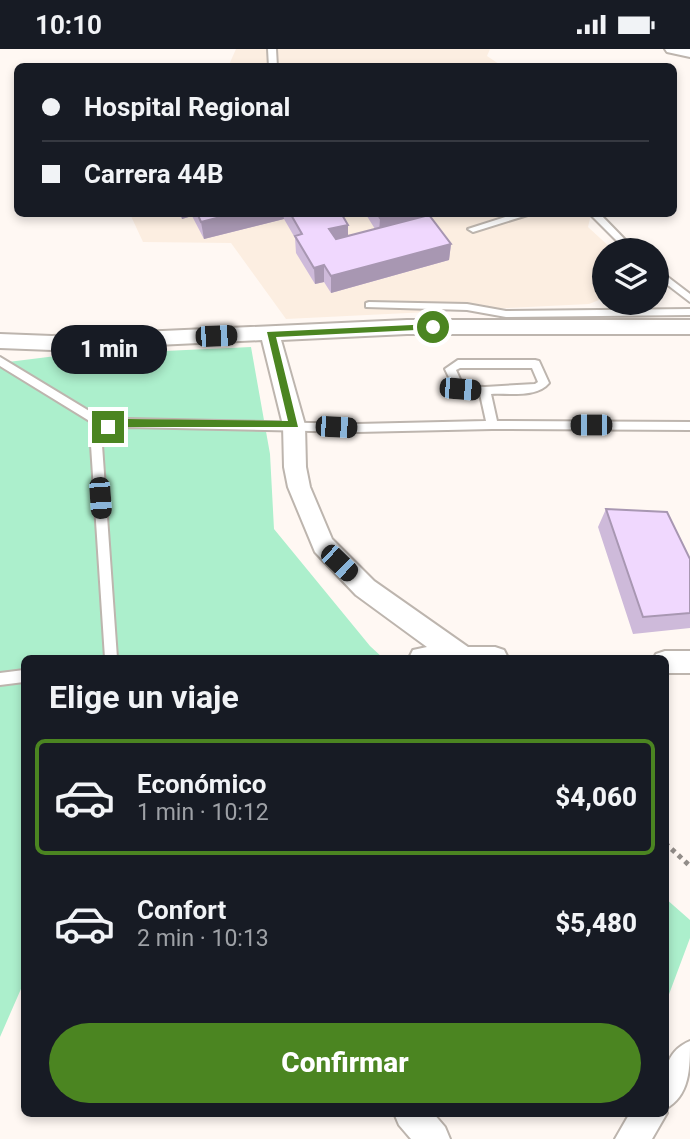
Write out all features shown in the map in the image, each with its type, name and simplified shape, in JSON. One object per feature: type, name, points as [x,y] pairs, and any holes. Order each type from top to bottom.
[{"type":"street","points":[[672,49],[690,53]]},
{"type":"street","points":[[0,341],[52,343],[407,327],[690,327]]},
{"type":"street","points":[[270,334],[294,425],[295,467],[299,487],[323,545],[365,587],[459,655]]},
{"type":"street","points":[[669,662],[690,662]]},
{"type":"street","points":[[669,1086],[690,1057]]},
{"type":"street","points":[[414,1117],[433,1139]]},
{"type":"street","points":[[632,1139],[647,1117]]},
{"type":"lane","points":[[473,229],[516,217]]},
{"type":"lane","points":[[597,217],[618,238]]},
{"type":"lane","points":[[669,282],[690,299]]},
{"type":"lane","points":[[369,305],[467,307],[506,314],[592,315]]},
{"type":"lane","points":[[669,313],[690,312]]},
{"type":"lane","points":[[0,361],[108,427],[128,423],[357,428],[492,425],[690,426]]},
{"type":"lane","points":[[532,363],[538,366],[544,383],[538,388],[485,391],[460,389],[450,369],[458,364],[532,363]]},
{"type":"lane","points":[[485,391],[492,425]]},
{"type":"lane","points":[[108,427],[96,445],[111,655]]},
{"type":"lane","points":[[0,679],[21,676]]},
{"type":"path","points":[[669,847],[690,866]]},
{"type":"shaded area","points":[[236,49],[490,49],[487,56],[498,63],[230,63]]},
{"type":"shaded area","points":[[131,217],[590,217],[588,227],[600,238],[592,238],[592,303],[589,304],[286,319],[231,243],[143,242]]},
{"type":"green space","points":[[251,347],[270,454],[274,529],[380,655],[21,655],[21,989],[0,1037],[0,363],[56,356]]},
{"type":"green space","points":[[669,902],[690,920],[690,938],[669,994]]},
{"type":"building","points":[[199,217],[220,217],[201,222]]},
{"type":"building","points":[[292,217],[343,217],[348,225],[329,229],[336,239],[421,217],[431,217],[451,244],[331,276],[324,265],[314,268],[295,236],[302,234]]},
{"type":"building","points":[[606,509],[667,512],[690,559],[690,613],[643,617]]},
{"type":"route","points":[[108,427],[128,423],[294,425],[270,334],[433,327]]}]
